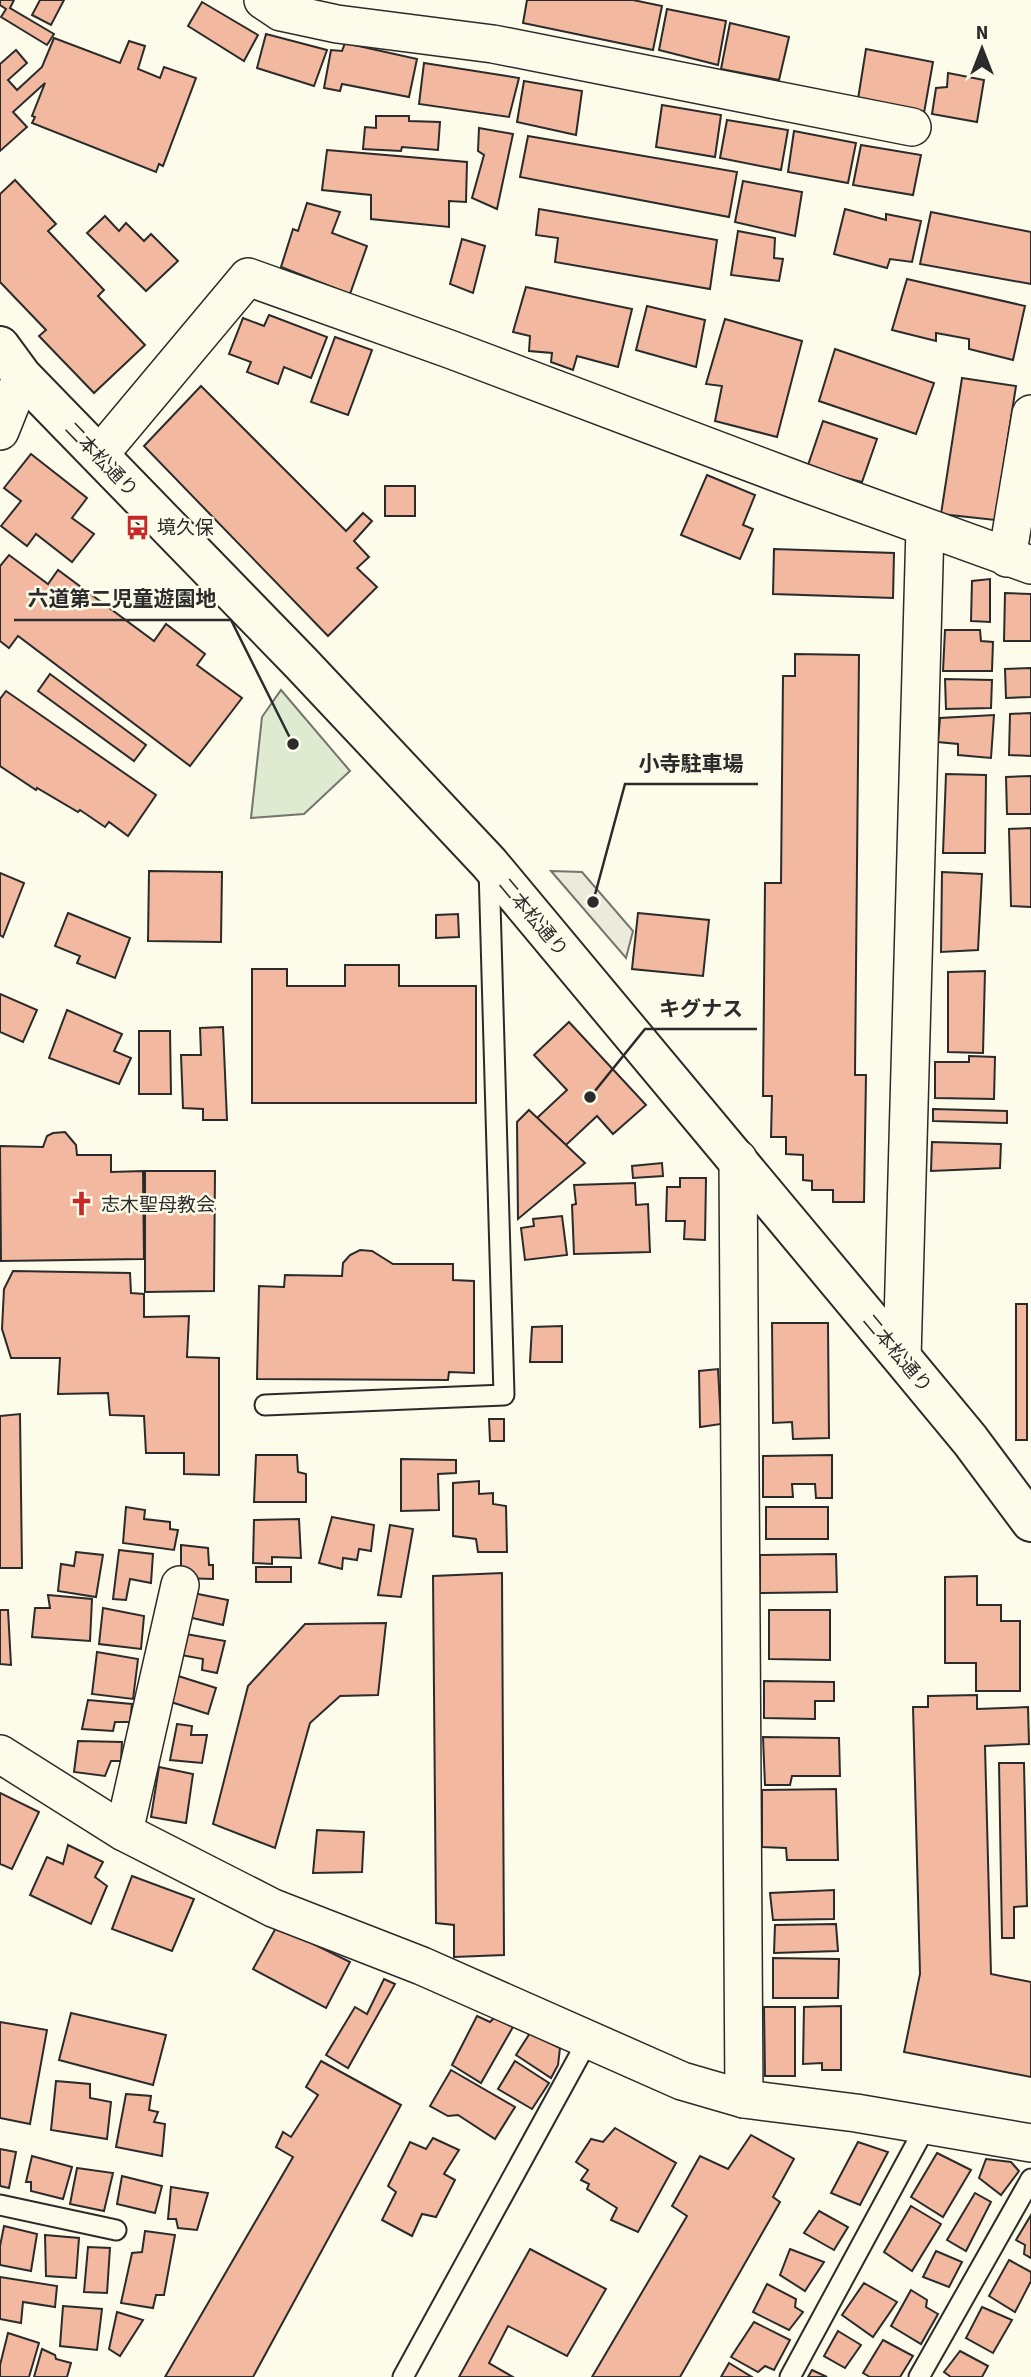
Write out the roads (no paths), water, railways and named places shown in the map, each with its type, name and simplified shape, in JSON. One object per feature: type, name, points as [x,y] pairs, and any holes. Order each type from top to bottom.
[{"type":"street","points":[[263,0],[281,12],[337,24],[493,44],[912,127]]},
{"type":"street","points":[[99,456],[248,277],[452,349],[1019,562],[1031,414]]},
{"type":"street","name":"二本松通り","points":[[0,346],[22,376],[301,663],[489,863],[902,1357],[970,1440],[1031,1522]]},
{"type":"street","points":[[0,431],[22,376]]},
{"type":"street","points":[[902,1357],[925,528]]},
{"type":"street","points":[[737,1159],[744,2099]]},
{"type":"street","points":[[124,1832],[180,1585]]},
{"type":"street","points":[[0,1754],[124,1832],[273,1908],[422,1966],[682,2081],[744,2099],[856,2113],[1031,2143]]},
{"type":"lane","points":[[265,1405],[504,1395],[489,863]]},
{"type":"lane","points":[[403,2377],[588,2040]]},
{"type":"lane","points":[[790,2377],[927,2124]]},
{"type":"lane","points":[[919,2377],[1031,2179]]},
{"type":"lane","points":[[0,2205],[116,2230]]},
{"type":"place","name":"境久保","points":[[137,527]]},
{"type":"place","name":"六道第二児童遊園地","points":[[293,744]]},
{"type":"place","name":"小寺駐車場","points":[[593,902]]},
{"type":"place","name":"キグナス","points":[[590,1097]]},
{"type":"place","name":"志木聖母教会","points":[[81,1204]]}]
